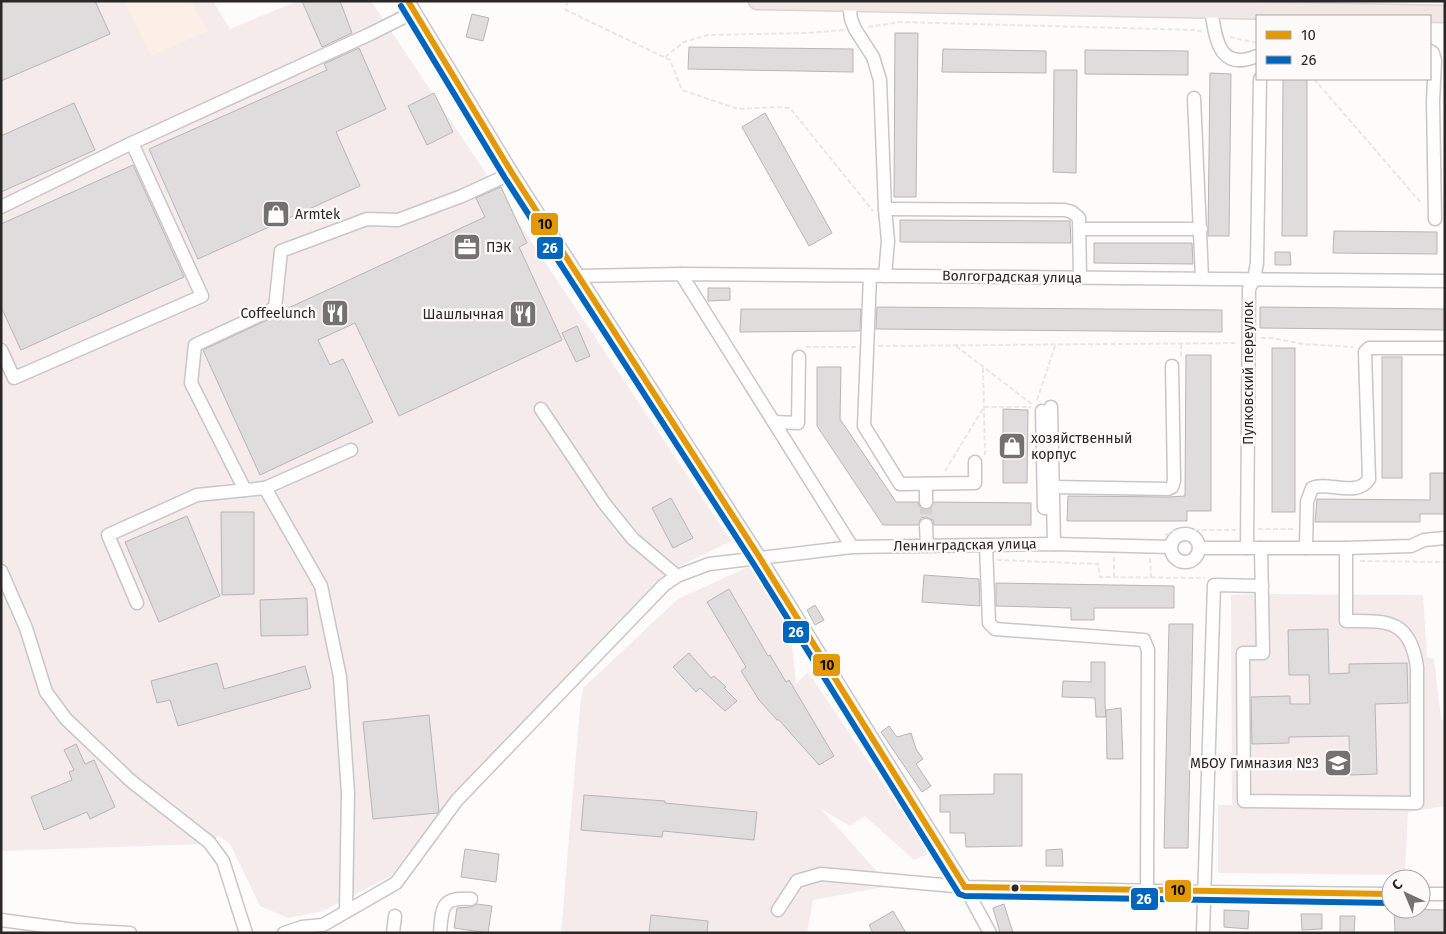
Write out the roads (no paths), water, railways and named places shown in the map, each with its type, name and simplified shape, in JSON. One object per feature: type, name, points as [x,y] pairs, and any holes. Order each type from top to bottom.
[{"type":"main road","points":[[757,1],[1211,10],[1373,7],[1445,14]]},
{"type":"street","points":[[408,1],[512,173],[760,558],[965,887],[990,933]]},
{"type":"street","points":[[849,3],[851,19],[873,57],[880,80],[880,212],[888,241],[886,276]]},
{"type":"street","points":[[1211,10],[1221,51],[1231,59],[1250,59],[1256,56]]},
{"type":"street","points":[[1,207],[132,143],[414,12]]},
{"type":"street","points":[[1431,52],[1435,61],[1433,101],[1435,219]]},
{"type":"street","name":"Пулковский переулок","points":[[1247,548],[1249,290],[1254,279],[1258,254],[1260,80]]},
{"type":"street","points":[[1194,98],[1202,278]]},
{"type":"street","points":[[1,350],[14,378],[202,296],[132,143]]},
{"type":"street","points":[[245,490],[191,383],[195,346],[275,308],[281,251],[367,219],[398,220],[462,196],[512,173]]},
{"type":"street","points":[[880,212],[1065,210],[1077,215],[1079,218],[1080,278]]},
{"type":"street","points":[[1080,229],[1201,229]]},
{"type":"street","points":[[681,274],[852,547]]},
{"type":"street","name":"Волгоградская улица","points":[[579,276],[681,274],[1445,281]]},
{"type":"street","points":[[870,276],[864,426],[900,484],[976,483],[975,462]]},
{"type":"street","points":[[1306,548],[1307,502],[1312,488],[1318,486],[1354,488],[1366,484],[1369,479],[1365,352],[1369,348],[1445,348]]},
{"type":"street","points":[[774,422],[798,423],[799,357]]},
{"type":"street","points":[[1053,487],[1168,489],[1172,487],[1174,481],[1172,366]]},
{"type":"street","points":[[1054,508],[1044,508],[1043,408],[1053,487],[1054,508],[1054,544]]},
{"type":"street","points":[[541,409],[604,503],[633,539],[677,576]]},
{"type":"street","points":[[137,603],[108,535],[197,495],[265,488],[351,450]]},
{"type":"street","points":[[926,502],[932,484]]},
{"type":"street","points":[[265,488],[321,586],[340,677],[348,793],[346,912]]},
{"type":"street","points":[[926,525],[927,546]]},
{"type":"street","points":[[1186,534],[1195,538],[1199,548],[1196,557],[1187,562],[1178,560],[1171,547],[1176,538],[1186,534]]},
{"type":"street","points":[[1199,548],[1306,548],[1346,554],[1411,546],[1424,540],[1445,538]]},
{"type":"street","name":"Ленинградская улица","points":[[284,933],[302,927],[323,924],[396,883],[457,800],[664,585],[677,576],[710,564],[852,547],[1054,544],[1171,547]]},
{"type":"street","points":[[986,545],[989,624],[995,629],[1144,640],[1148,650],[1147,891]]},
{"type":"street","points":[[1261,548],[1263,653],[1243,654],[1244,801],[1417,803],[1417,667],[1415,651],[1407,637],[1396,625],[1384,621],[1346,621],[1346,554]]},
{"type":"street","points":[[1,571],[26,628],[46,692],[66,719],[131,781],[209,842],[222,861],[246,933]]},
{"type":"street","points":[[1203,933],[1214,585],[1262,586]]},
{"type":"street","points":[[778,910],[797,881],[821,874],[965,887],[1381,894]]},
{"type":"street","points":[[1431,894],[1445,894]]},
{"type":"street","points":[[440,933],[444,908],[447,903],[452,899],[471,899]]},
{"type":"street","points":[[393,933],[395,916]]},
{"type":"street","points":[[1,920],[75,930],[130,933]]},
{"type":"tunnel","points":[[926,502],[926,525]]},
{"type":"place","name":"Armtek","points":[[276,214]]},
{"type":"place","name":"ПЭК","points":[[467,247]]},
{"type":"place","name":"Coffeelunch","points":[[335,313]]},
{"type":"place","name":"Шашлычная","points":[[523,314]]},
{"type":"place","name":"хозяйственный корпус","points":[[1012,446]]},
{"type":"place","name":"МБОУ Гимназия №3","points":[[1338,763]]}]
